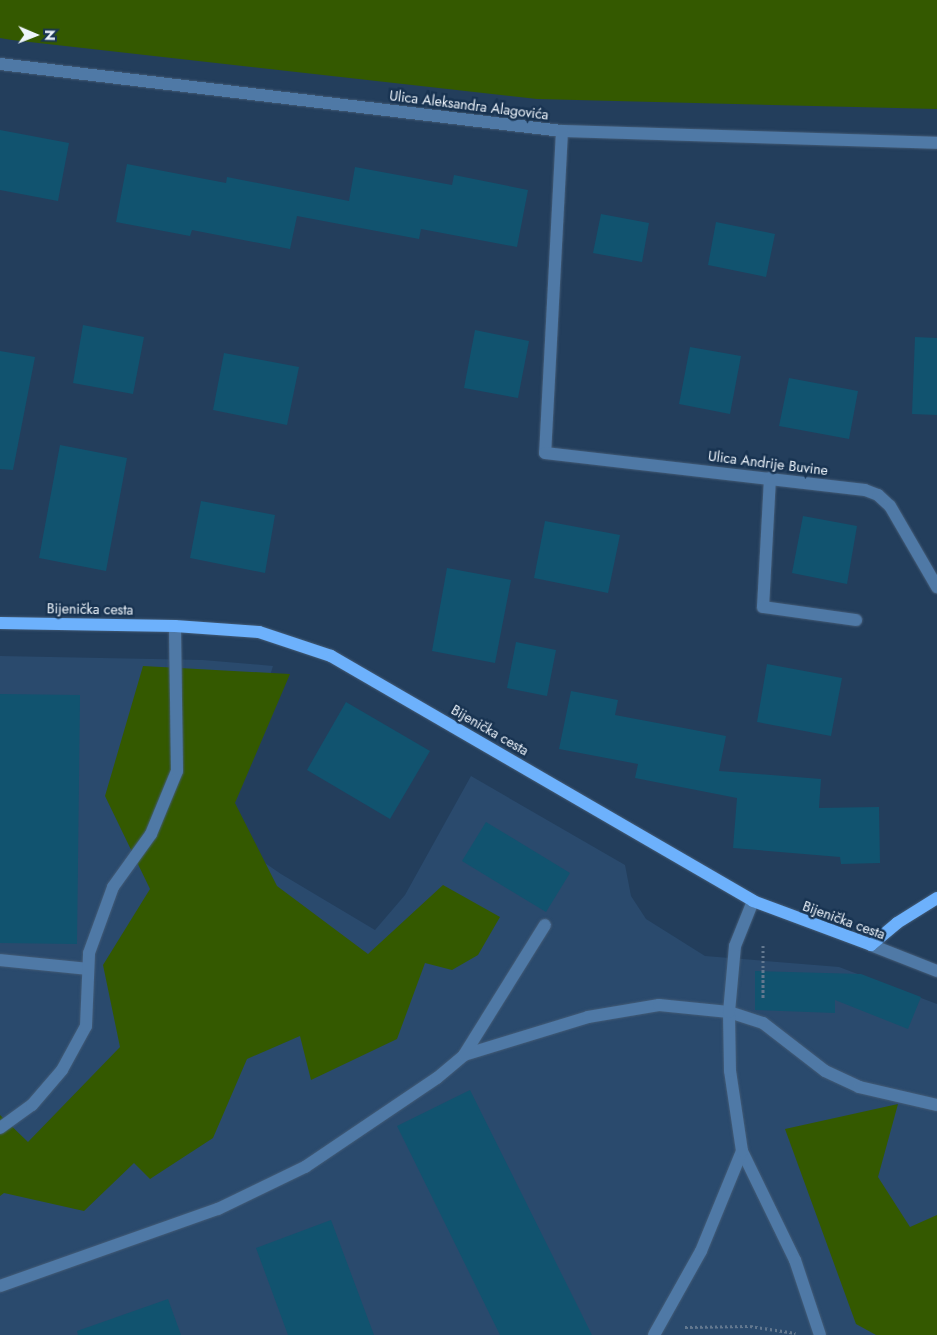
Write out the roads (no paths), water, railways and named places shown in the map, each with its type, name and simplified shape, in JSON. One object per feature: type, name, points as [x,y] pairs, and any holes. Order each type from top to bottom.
[{"type":"main road","name":"Bijenička cesta","points":[[0,622],[175,626],[259,632],[332,656],[753,901],[871,946]]},
{"type":"main road","points":[[871,946],[897,923],[937,898]]},
{"type":"street","name":"Ulica Aleksandra Alagovića","points":[[0,64],[562,131],[937,143]]},
{"type":"street","name":"Ulica Andrije Buvine","points":[[562,131],[545,453],[865,490],[878,495],[890,506],[937,587]]},
{"type":"street","points":[[770,478],[763,607],[856,620]]},
{"type":"street","points":[[0,1128],[32,1105],[62,1070],[86,1026],[89,953],[113,887],[151,834],[177,771],[175,626]]},
{"type":"street","points":[[753,901],[735,946],[729,1012],[730,1071],[742,1151],[795,1260],[820,1335]]},
{"type":"street","points":[[0,1286],[218,1209],[305,1167],[437,1078],[464,1055],[545,925]]},
{"type":"street","name":"Bijenička cesta","points":[[871,946],[937,971]]},
{"type":"street","points":[[0,960],[88,969]]},
{"type":"street","points":[[464,1055],[588,1017],[659,1005],[729,1012],[763,1023],[825,1071],[859,1086],[937,1105]]},
{"type":"street","points":[[656,1333],[701,1251],[742,1151]]}]
